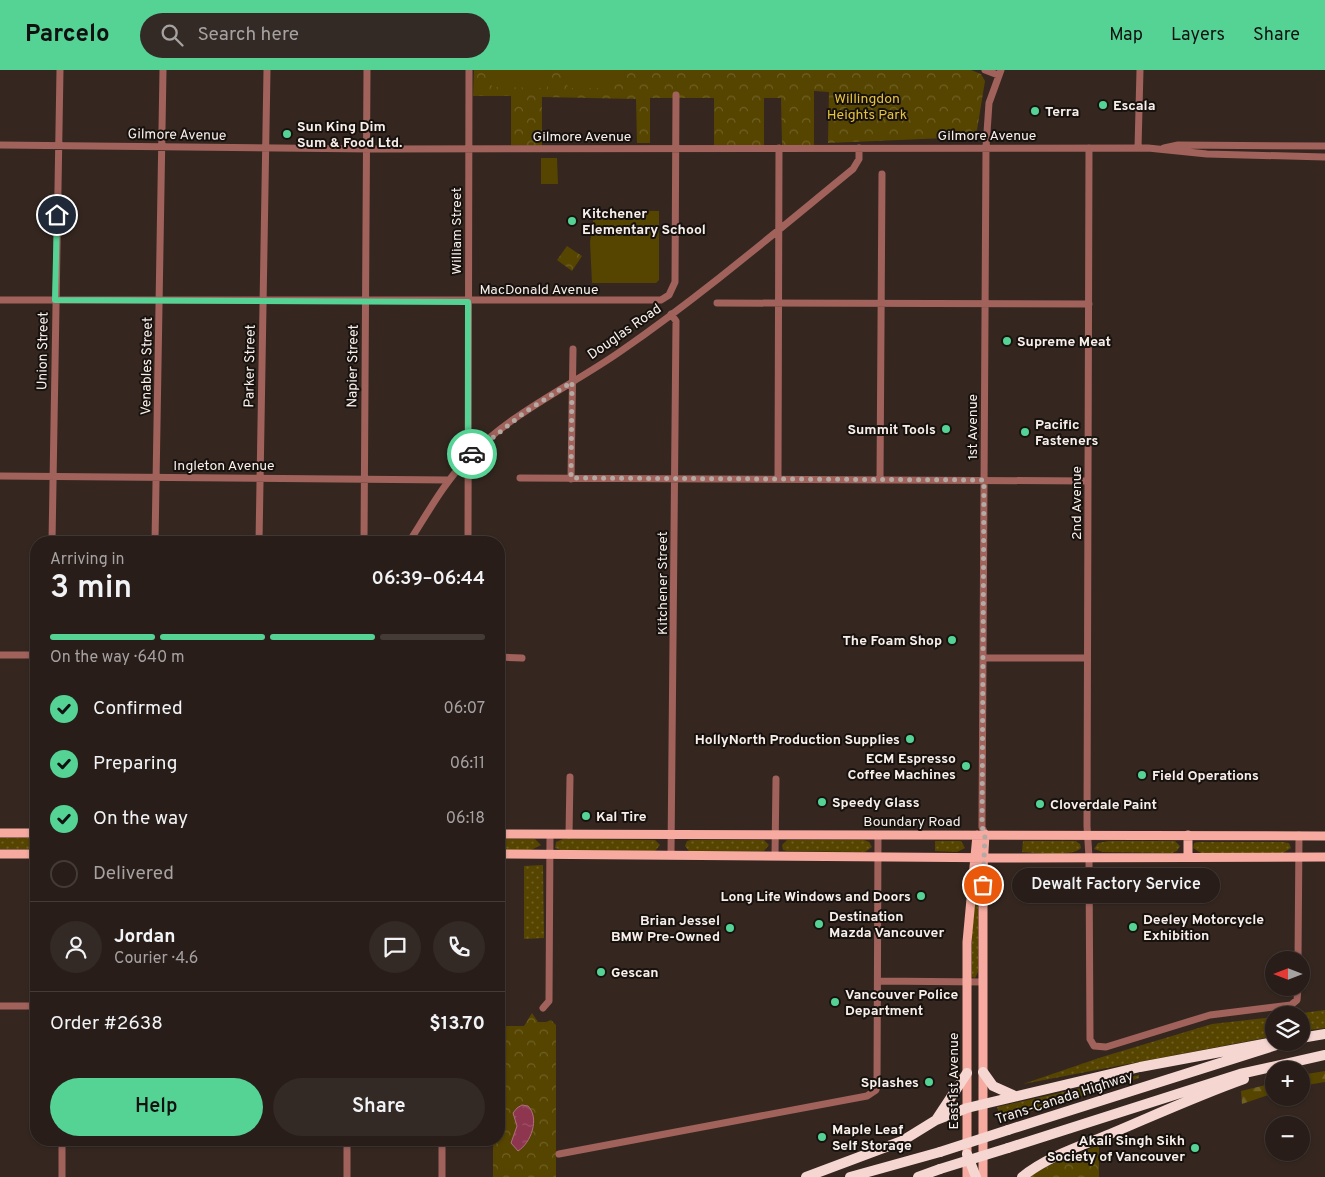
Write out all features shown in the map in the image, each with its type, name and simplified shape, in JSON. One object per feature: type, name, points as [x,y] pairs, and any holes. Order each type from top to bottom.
[{"type":"highway","points":[[1310,1036],[1325,1034]]},
{"type":"highway","points":[[806,1177],[902,1141],[936,1120],[983,1103],[1140,1067],[1265,1044]]},
{"type":"highway","name":"Trans-Canada Highway","points":[[850,1177],[940,1152],[1265,1049]]},
{"type":"highway","points":[[918,1177],[1222,1079],[1308,1057],[1325,1055]]},
{"type":"highway","points":[[1013,1177],[1189,1100],[1308,1057]]},
{"type":"highway","points":[[983,1072],[993,1086],[1014,1096]]},
{"type":"highway","points":[[936,1120],[967,1073]]},
{"type":"highway","points":[[967,1154],[976,1177]]},
{"type":"highway","points":[[1022,1177],[1032,1168]]},
{"type":"main road","points":[[0,833],[30,832]]},
{"type":"main road","name":"Boundary Road","points":[[505,834],[878,835],[981,832],[1087,835],[1325,836]]},
{"type":"main road","name":"East 1st Avenue","points":[[981,832],[979,857],[983,982],[983,1177]]},
{"type":"main road","points":[[1188,835],[1188,857]]},
{"type":"main road","points":[[0,854],[30,854]]},
{"type":"main road","points":[[505,854],[1325,857]]},
{"type":"main road","name":"East 1st Avenue","points":[[966,1177],[968,912],[979,857]]},
{"type":"street","name":"Union Street","points":[[52,536],[60,70]]},
{"type":"street","name":"Venables Street","points":[[155,536],[163,70]]},
{"type":"street","name":"Parker Street","points":[[259,536],[266,70]]},
{"type":"street","name":"Napier Street","points":[[364,536],[367,70]]},
{"type":"street","name":"William Street","points":[[468,536],[469,70]]},
{"type":"street","points":[[985,70],[1000,72],[989,103],[986,147]]},
{"type":"street","points":[[1138,148],[1140,70]]},
{"type":"street","points":[[676,95],[676,148]]},
{"type":"street","name":"Gilmore Avenue","points":[[0,145],[468,149],[1163,148],[1178,145],[1325,146]]},
{"type":"street","name":"1st Avenue","points":[[981,832],[984,658],[986,147]]},
{"type":"street","name":"MacDonald Avenue","points":[[0,300],[658,301],[669,295],[675,282],[676,148]]},
{"type":"street","points":[[778,479],[779,148]]},
{"type":"street","name":"Douglas Road","points":[[414,536],[449,480],[468,458],[525,412],[622,350],[780,229],[854,169],[859,159],[859,148]]},
{"type":"street","name":"2nd Avenue","points":[[1089,148],[1087,835],[1089,857],[1089,1034],[1091,1043],[1097,1047],[1110,1046],[1210,1015],[1295,1002],[1296,996]]},
{"type":"street","name":"Gilmore Avenue","points":[[1163,148],[1188,153],[1325,157]]},
{"type":"street","points":[[880,480],[882,174]]},
{"type":"street","points":[[717,303],[986,302],[1089,304]]},
{"type":"street","name":"Kitchener Street","points":[[671,314],[676,321],[672,854]]},
{"type":"street","points":[[571,478],[573,349]]},
{"type":"street","name":"Ingleton Avenue","points":[[0,476],[449,480]]},
{"type":"street","points":[[520,478],[1088,480]]},
{"type":"street","points":[[0,655],[30,654]]},
{"type":"street","points":[[505,657],[522,658]]},
{"type":"street","points":[[984,658],[1087,658]]},
{"type":"street","points":[[568,834],[570,777]]},
{"type":"street","points":[[775,855],[776,779]]},
{"type":"street","points":[[543,1008],[549,1001],[550,835]]},
{"type":"street","points":[[559,1154],[867,1096],[874,1092],[878,1084],[878,835]]},
{"type":"street","points":[[1298,835],[1298,951]]},
{"type":"street","points":[[878,981],[983,982]]},
{"type":"street","points":[[0,1006],[30,1006]]},
{"type":"street","points":[[62,1146],[62,1177]]},
{"type":"street","points":[[347,1146],[347,1177]]},
{"type":"street","points":[[442,1146],[442,1177]]},
{"type":"green space","name":"Willingdon Heights Park","points":[[474,70],[971,70],[981,74],[985,81],[977,130],[970,137],[828,143],[829,92],[814,91],[814,145],[782,145],[781,98],[764,98],[764,145],[714,145],[714,98],[650,98],[650,143],[637,143],[636,99],[542,97],[542,146],[511,145],[511,96],[473,96]]},
{"type":"green space","points":[[487,70],[548,70],[547,88],[493,87],[487,80]]},
{"type":"green space","points":[[562,70],[624,70],[626,82],[602,88],[570,88],[562,80]]},
{"type":"green space","points":[[541,158],[557,158],[558,184],[541,184]]},
{"type":"green space","points":[[599,210],[659,211],[659,280],[656,283],[592,283],[590,242],[594,215]]},
{"type":"green space","points":[[567,246],[582,256],[572,271],[557,260]]},
{"type":"green space","points":[[0,838],[30,838],[30,849],[0,849]]},
{"type":"green space","points":[[505,839],[535,839],[541,845],[531,850],[505,850]]},
{"type":"green space","points":[[563,839],[655,840],[660,845],[655,851],[564,851],[555,848],[556,842]]},
{"type":"green space","points":[[764,840],[769,845],[764,851],[689,851],[685,846],[687,841]]},
{"type":"green space","points":[[787,840],[864,840],[869,842],[872,847],[865,852],[787,851],[783,850],[782,845]]},
{"type":"green space","points":[[935,841],[961,841],[965,848],[957,852],[935,851]]},
{"type":"green space","points":[[1023,841],[1076,841],[1080,844],[1081,848],[1071,853],[1045,854],[1022,852]]},
{"type":"green space","points":[[1109,841],[1175,841],[1180,846],[1177,851],[1172,853],[1103,852],[1094,849],[1098,843]]},
{"type":"green space","points":[[1283,842],[1289,843],[1291,848],[1283,853],[1201,853],[1193,848],[1194,843]]},
{"type":"green space","points":[[543,865],[544,938],[524,939],[524,866]]},
{"type":"green space","points":[[978,869],[978,972],[975,978],[972,977],[972,925]]},
{"type":"green space","points":[[1325,1010],[1325,1028],[1310,1030],[1310,1012]]},
{"type":"green space","points":[[532,1013],[538,1022],[551,1020],[556,1025],[556,1177],[493,1177],[493,1146],[505,1146],[505,1026],[524,1026]]},
{"type":"green space","points":[[1265,1018],[1265,1038],[1023,1084],[1102,1057],[1212,1024]]},
{"type":"green space","points":[[1325,1071],[1325,1082],[1310,1084],[1310,1074]]},
{"type":"green space","points":[[1139,1075],[1139,1078],[1002,1121],[997,1107]]},
{"type":"green space","points":[[1265,1085],[1265,1096],[1242,1104],[1241,1091]]},
{"type":"green space","points":[[1099,1145],[1099,1177],[1028,1177],[1050,1165]]},
{"type":"water","points":[[522,1105],[528,1106],[532,1111],[534,1123],[527,1142],[518,1151],[511,1143],[517,1126],[513,1113]]},
{"type":"way so far","points":[[472,454],[525,412],[572,382],[571,478],[984,480],[982,827],[985,834],[983,885]]},
{"type":"place","name":"Escala","points":[[1103,105]]},
{"type":"place","name":"Terra","points":[[1035,111]]},
{"type":"place","name":"Sun King Dim Sum & Food Ltd.","points":[[287,134]]},
{"type":"place","name":"Kitchener Elementary School","points":[[572,221]]},
{"type":"place","name":"Supreme Meat","points":[[1007,341]]},
{"type":"place","name":"Summit Tools","points":[[946,429]]},
{"type":"place","name":"Pacific Fasteners","points":[[1025,432]]},
{"type":"place","name":"The Foam Shop","points":[[952,640]]},
{"type":"place","name":"HollyNorth Production Supplies","points":[[910,739]]},
{"type":"place","name":"ECM Espresso Coffee Machines","points":[[966,766]]},
{"type":"place","name":"Field Operations","points":[[1142,775]]},
{"type":"place","name":"Speedy Glass","points":[[822,802]]},
{"type":"place","name":"Cloverdale Paint","points":[[1040,804]]},
{"type":"place","name":"Kal Tire","points":[[586,816]]},
{"type":"place","name":"Dewalt Factory Service","points":[[983,885]]},
{"type":"place","name":"Long Life Windows and Doors","points":[[921,896]]},
{"type":"place","name":"Destination Mazda Vancouver","points":[[819,924]]},
{"type":"place","name":"Deeley Motorcycle Exhibition","points":[[1133,927]]},
{"type":"place","name":"Brian Jessel BMW Pre-Owned","points":[[730,928]]},
{"type":"place","name":"Gescan","points":[[601,972]]},
{"type":"place","name":"Vancouver Police Department","points":[[835,1002]]},
{"type":"place","name":"Splashes","points":[[929,1082]]},
{"type":"place","name":"Maple Leaf Self Storage","points":[[822,1137]]},
{"type":"place","name":"Akali Singh Sikh Society of Vancouver","points":[[1195,1148]]},
{"type":"route","points":[[57,215],[55,300],[417,300],[468,302],[468,458],[472,454]]}]
